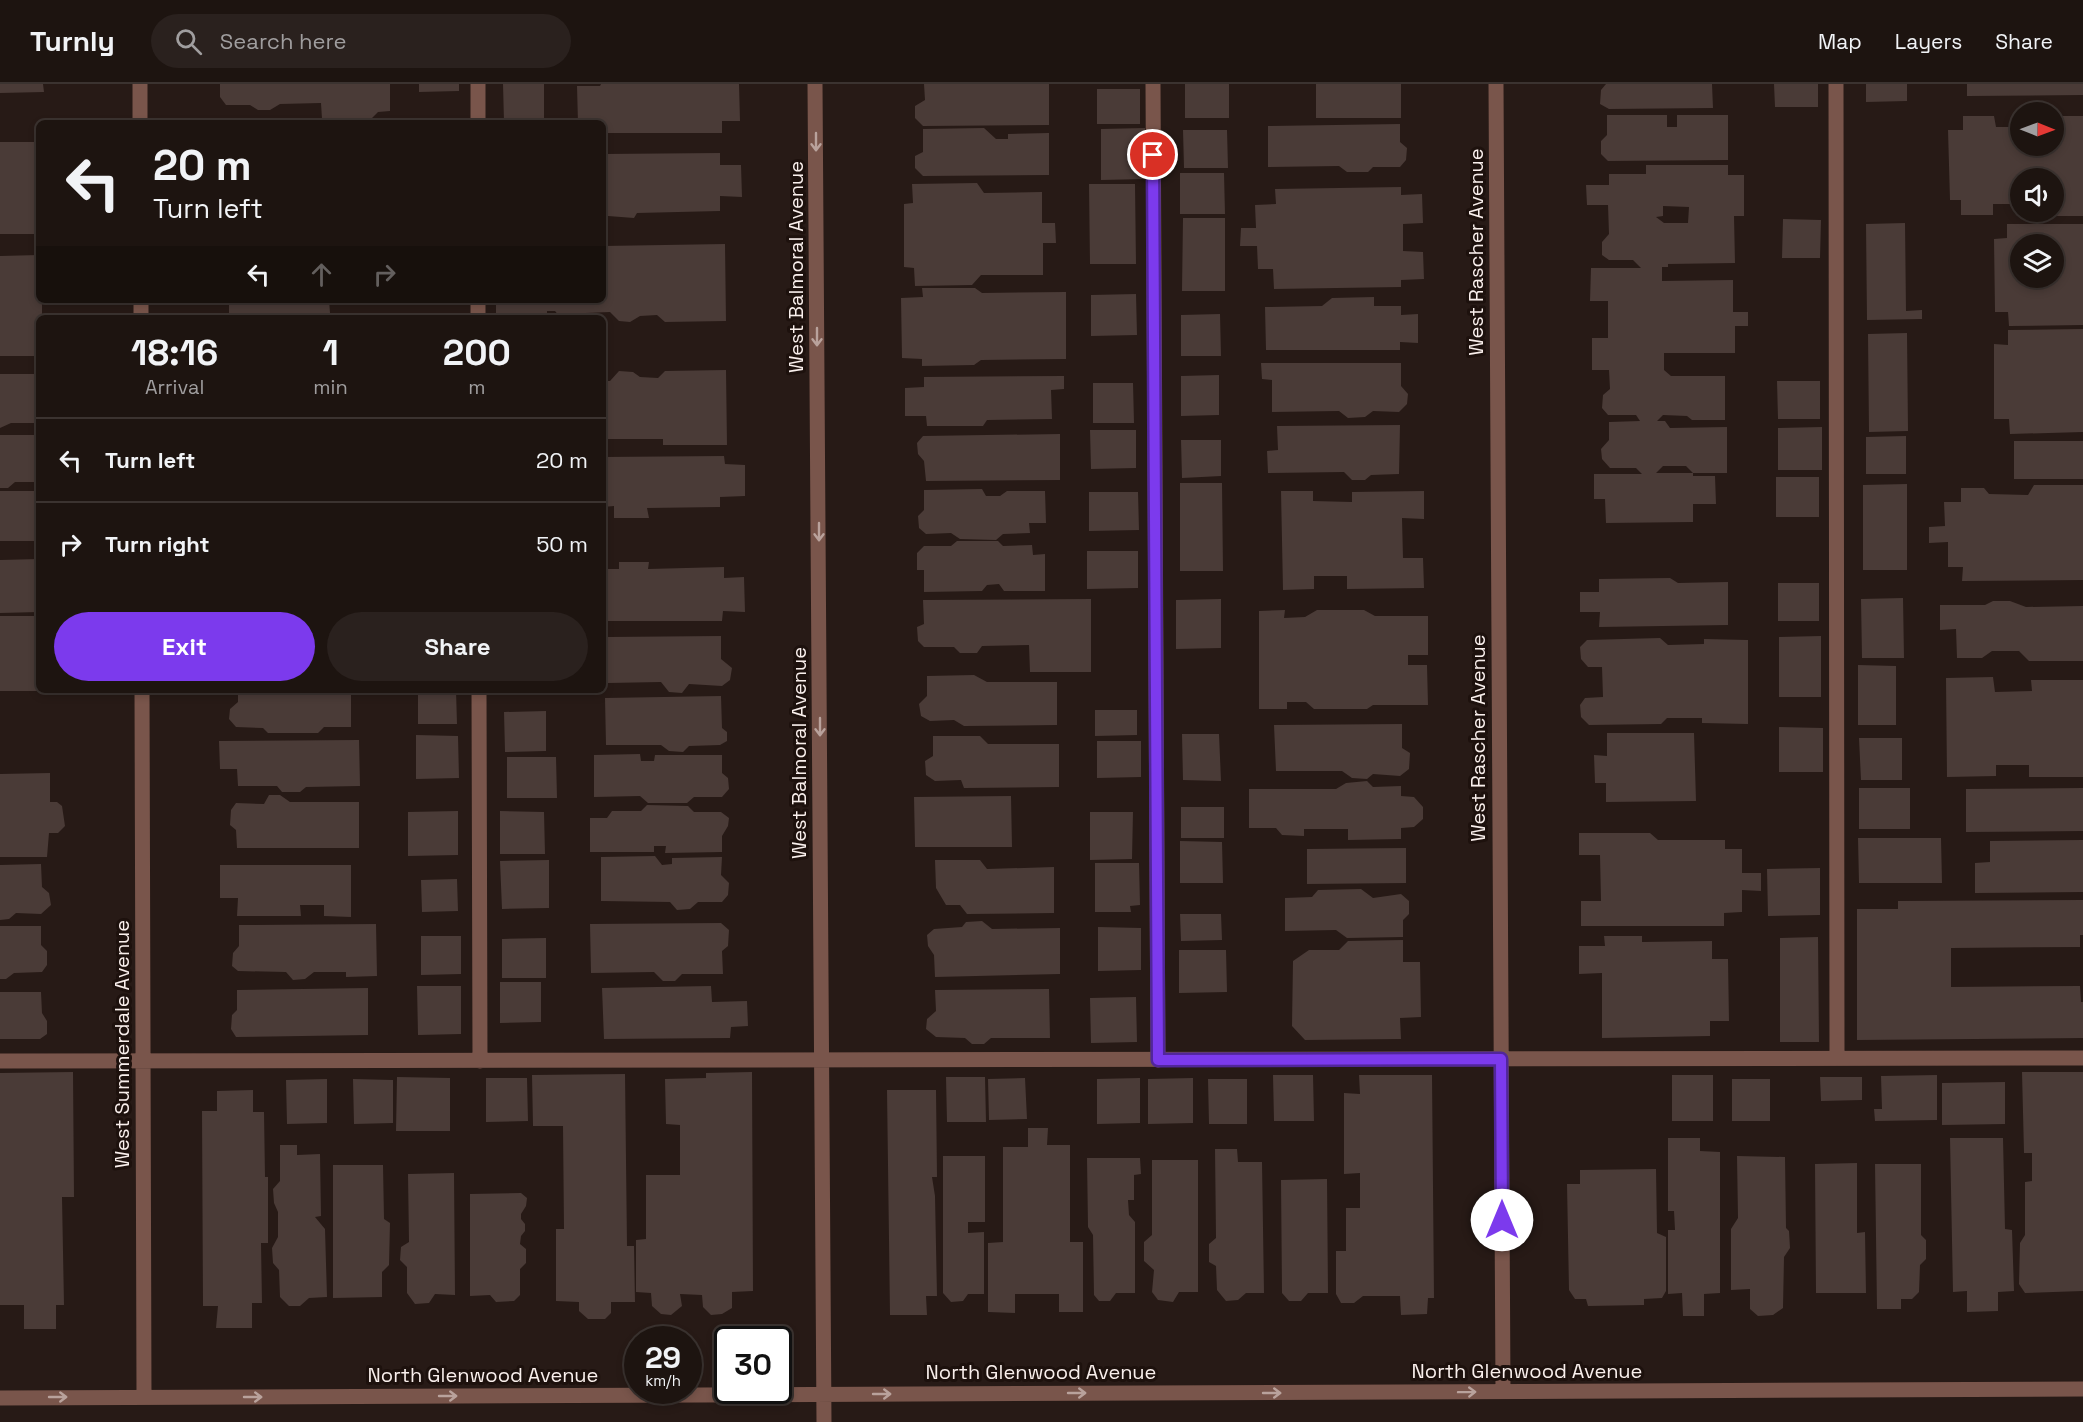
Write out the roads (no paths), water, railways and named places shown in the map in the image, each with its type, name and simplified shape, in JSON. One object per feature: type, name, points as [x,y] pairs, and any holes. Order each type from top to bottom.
[{"type":"street","points":[[140,84],[140,120]]},
{"type":"street","points":[[477,84],[478,120]]},
{"type":"street","name":"West Balmoral Avenue","points":[[815,84],[824,1422]]},
{"type":"street","points":[[1153,84],[1158,1060]]},
{"type":"street","name":"West Rascher Avenue","points":[[1496,84],[1503,1391]]},
{"type":"street","points":[[1836,84],[1837,1058]]},
{"type":"street","name":"West Summerdale Avenue","points":[[142,693],[144,1397]]},
{"type":"street","points":[[479,693],[480,1060]]},
{"type":"street","points":[[0,1061],[2083,1058]]},
{"type":"street","name":"North Glenwood Avenue","points":[[0,1398],[2083,1389]]}]
